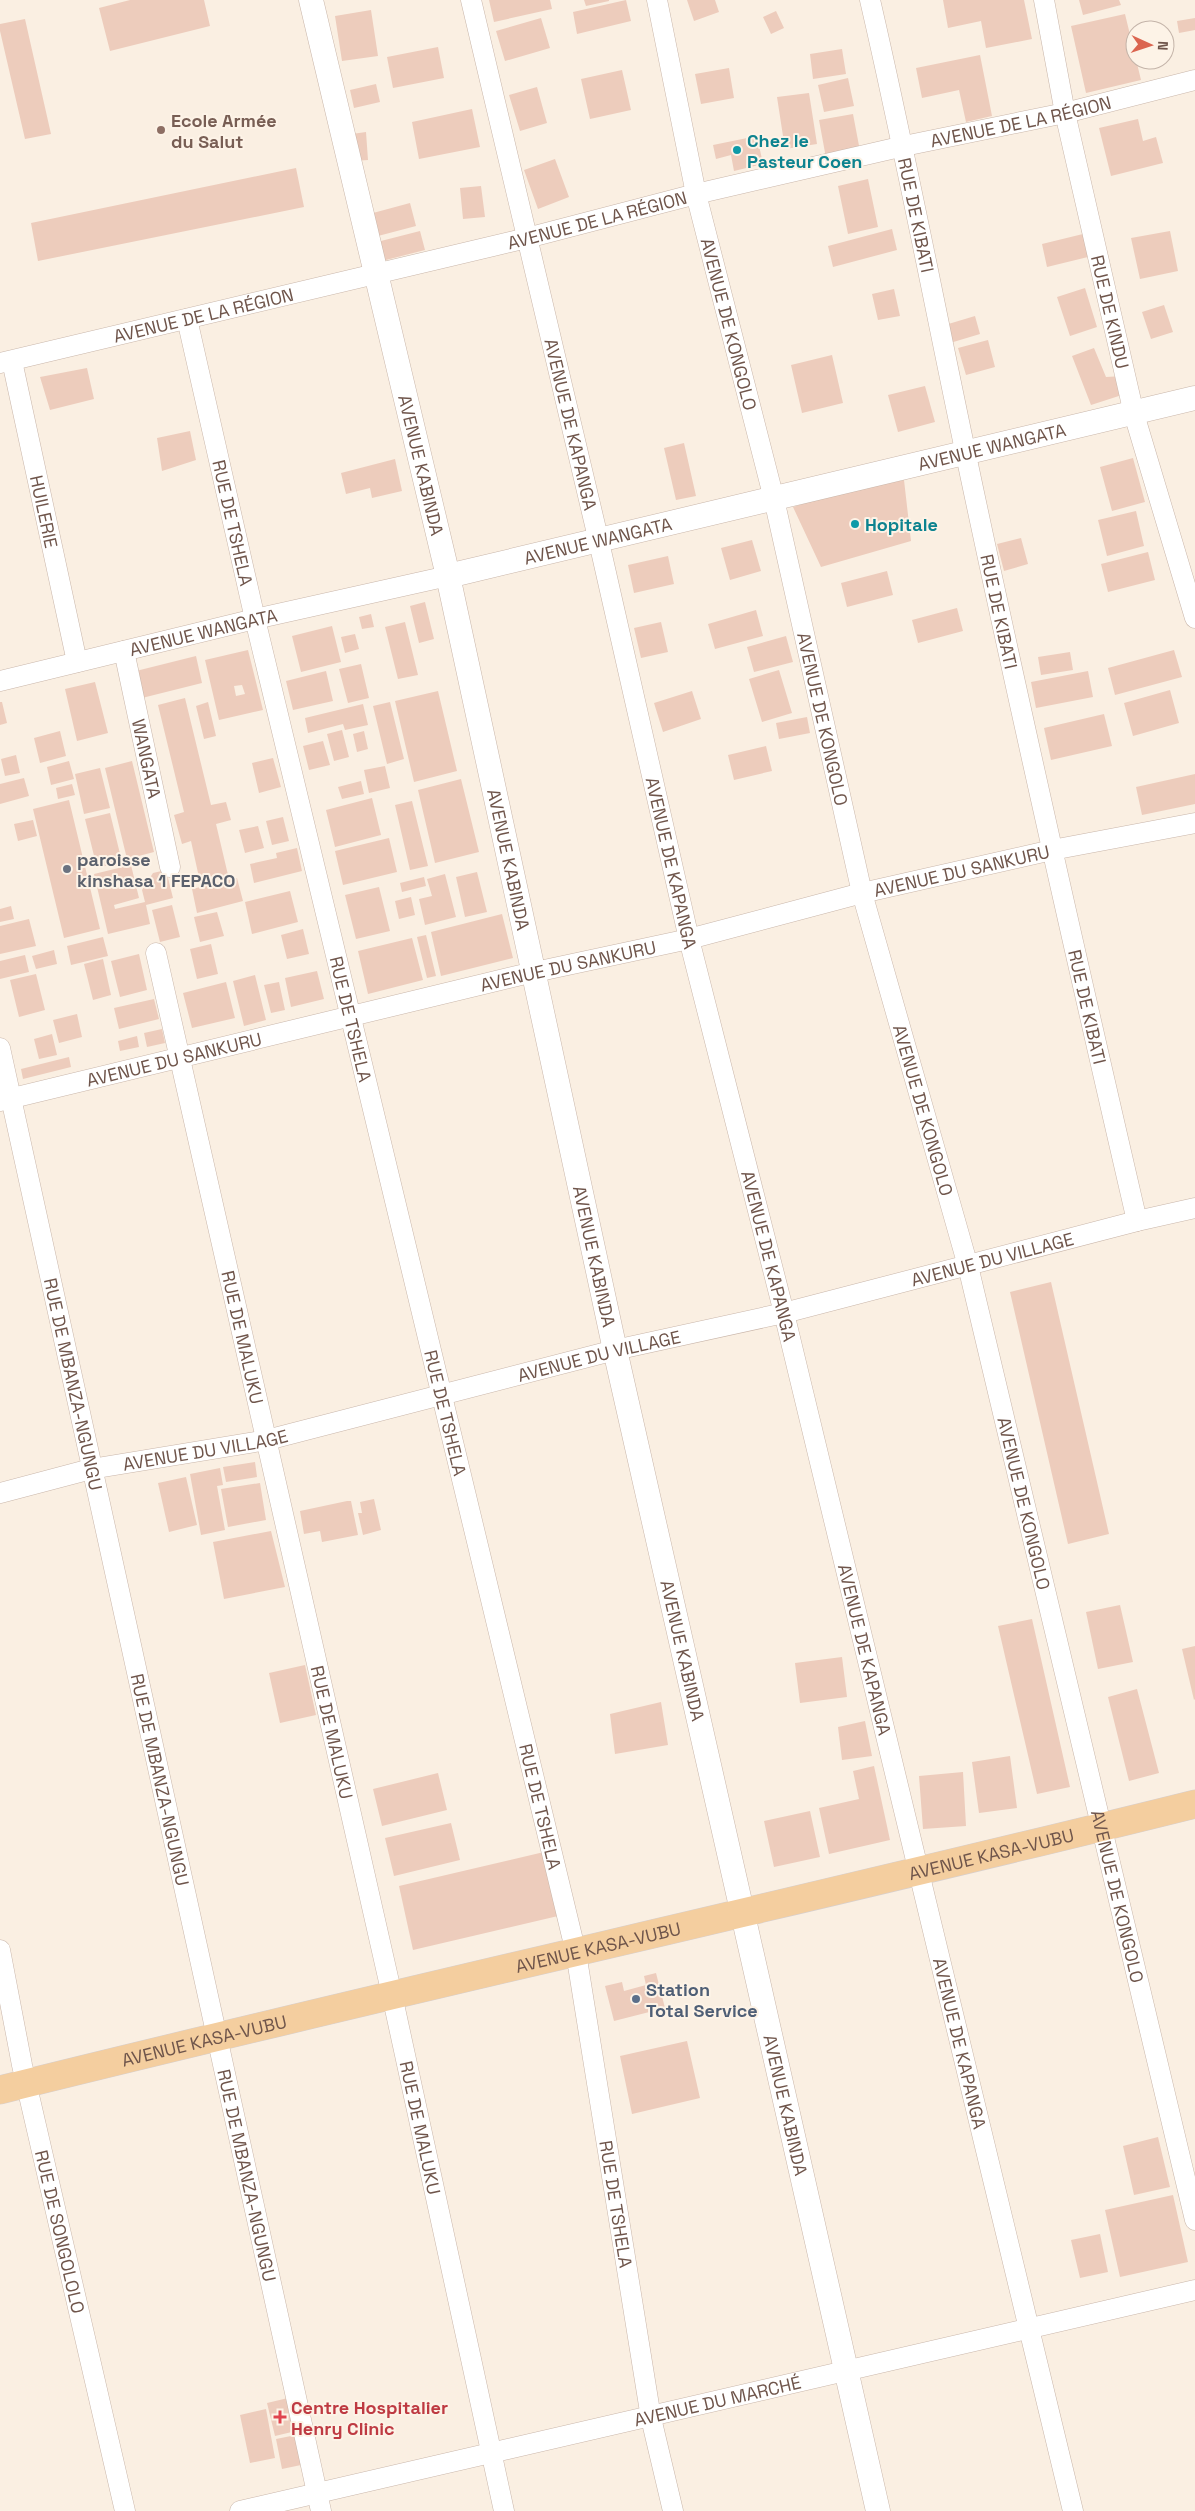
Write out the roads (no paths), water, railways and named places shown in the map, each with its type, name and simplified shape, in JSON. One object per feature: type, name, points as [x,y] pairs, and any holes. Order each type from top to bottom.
[{"type":"main road","name":"AVENUE KASA-VUBU","points":[[0,2090],[215,2036],[920,1873],[1195,1804]]},
{"type":"street","name":"AVENUE KABINDA","points":[[311,0],[448,576],[535,972],[615,1350],[878,2511]]},
{"type":"street","name":"AVENUE DE KAPANGA","points":[[471,0],[599,542],[690,939],[784,1313],[1073,2511]]},
{"type":"street","name":"AVENUE DE KONGOLO","points":[[657,0],[696,194],[774,499],[862,893],[968,1266],[1195,2220]]},
{"type":"street","name":"RUE DE KIBATI","points":[[870,0],[904,146],[966,453],[1052,850],[1137,1221]]},
{"type":"street","name":"RUE DE KINDU","points":[[1044,0],[1065,114],[1134,414],[1195,618]]},
{"type":"street","name":"AVENUE DE LA RÉGION","points":[[6,362],[376,275],[696,194],[904,146],[1065,114],[1195,80]]},
{"type":"street","name":"RUE DE TSHELA","points":[[188,319],[255,619],[576,1953],[651,2418],[673,2511]]},
{"type":"street","name":"HUILERIE","points":[[6,362],[77,662]]},
{"type":"street","name":"AVENUE WANGATA","points":[[0,681],[255,619],[599,542],[1195,398]]},
{"type":"street","name":"WANGATA","points":[[124,651],[170,867]]},
{"type":"street","name":"AVENUE DU SANKURU","points":[[6,1099],[351,1018],[535,972],[690,939],[862,893],[1052,850],[1195,823]]},
{"type":"street","name":"RUE DE MALUKU","points":[[156,953],[392,1995],[504,2511]]},
{"type":"street","name":"RUE DE MBANZA-NGUNGU","points":[[0,1048],[6,1099],[91,1469],[319,2502]]},
{"type":"street","name":"AVENUE DU VILLAGE","points":[[0,1493],[91,1469],[267,1440],[615,1350],[784,1313],[1137,1221],[1195,1208]]},
{"type":"street","name":"RUE DE SONGOLOLO","points":[[0,1950],[27,2083],[125,2511]]},
{"type":"street","name":"AVENUE DU MARCHÉ","points":[[240,2511],[319,2502],[490,2452],[651,2418],[1029,2327],[1195,2290]]},
{"type":"place","name":"Ecole Armée du Salut","points":[[161,130]]},
{"type":"place","name":"Chez le Pasteur Coen","points":[[737,150]]},
{"type":"place","name":"Hopitale","points":[[855,524]]},
{"type":"place","name":"paroisse kinshasa 1 FEPACO","points":[[67,869]]},
{"type":"place","name":"Station Total Service","points":[[636,1999]]},
{"type":"place","name":"Centre Hospitalier Henry Clinic","points":[[280,2417]]}]
